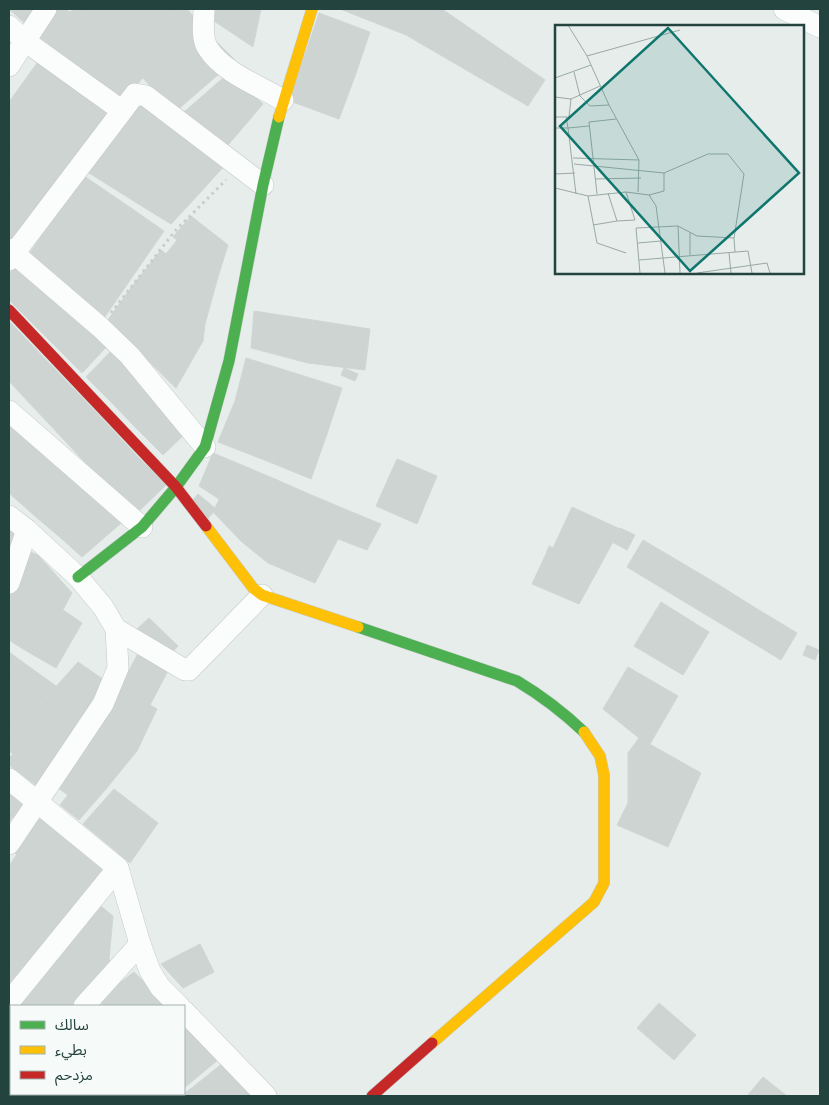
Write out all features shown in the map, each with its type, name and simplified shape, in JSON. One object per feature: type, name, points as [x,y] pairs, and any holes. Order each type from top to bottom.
[{"type":"street","points":[[9,66],[24,40],[46,9]]},
{"type":"street","points":[[204,9],[203,31],[207,46],[221,62],[235,73],[283,100]]},
{"type":"street","points":[[78,577],[142,527],[176,487],[205,447],[229,361],[263,185],[283,100],[312,9]]},
{"type":"street","points":[[784,9],[820,27]]},
{"type":"street","points":[[9,26],[24,40],[121,110]]},
{"type":"street","points":[[205,447],[130,356],[100,327],[10,254],[135,94],[146,96],[263,185]]},
{"type":"street","points":[[9,310],[176,487],[253,588],[262,595],[517,681],[539,694],[565,714],[587,735],[600,756],[604,775],[604,883],[594,902],[372,1096]]},
{"type":"street","points":[[9,412],[142,527]]},
{"type":"street","points":[[9,516],[78,577],[103,608],[116,629],[185,670],[189,670],[262,595]]},
{"type":"street","points":[[9,583],[27,530]]},
{"type":"street","points":[[9,844],[103,704],[118,668],[116,629]]},
{"type":"street","points":[[9,779],[118,868],[140,944],[150,971],[160,986],[178,1005]]},
{"type":"street","points":[[10,1005],[118,868]]},
{"type":"street","points":[[85,1005],[140,944]]},
{"type":"street","points":[[185,1012],[266,1096]]},
{"type":"path","points":[[100,327],[175,231],[239,166]]},
{"type":"building","points":[[9,9],[39,9],[27,25]]},
{"type":"building","points":[[53,9],[65,9],[70,12],[74,9],[80,9],[91,19],[62,54],[34,33]]},
{"type":"building","points":[[80,9],[151,9],[173,27],[143,58],[122,40],[119,43]]},
{"type":"building","points":[[151,9],[176,9],[165,21]]},
{"type":"building","points":[[176,9],[187,9],[208,33],[182,59],[179,55],[161,73],[143,58],[173,27],[165,21]]},
{"type":"building","points":[[203,9],[261,9],[253,47],[211,19]]},
{"type":"building","points":[[340,9],[442,9],[545,80],[528,106],[406,35]]},
{"type":"building","points":[[319,13],[370,32],[355,76],[304,58]]},
{"type":"building","points":[[91,19],[119,43],[91,77],[62,54]]},
{"type":"building","points":[[208,33],[235,60],[205,86],[182,59]]},
{"type":"building","points":[[122,40],[153,66],[123,101],[91,77]]},
{"type":"building","points":[[179,55],[205,86],[174,113],[143,78],[153,66],[161,73]]},
{"type":"building","points":[[304,58],[355,76],[339,119],[290,101]]},
{"type":"building","points":[[40,59],[76,85],[47,124],[9,102]]},
{"type":"building","points":[[231,71],[263,104],[223,151],[184,112]]},
{"type":"building","points":[[76,85],[111,110],[84,146],[47,124]]},
{"type":"building","points":[[140,99],[169,120],[143,156],[114,135]]},
{"type":"building","points":[[9,102],[47,124],[26,157],[9,147]]},
{"type":"building","points":[[169,120],[193,138],[165,172],[143,156]]},
{"type":"building","points":[[47,124],[84,146],[60,178],[26,157]]},
{"type":"building","points":[[114,135],[165,172],[140,205],[86,171]]},
{"type":"building","points":[[193,138],[227,163],[198,195],[165,172]]},
{"type":"building","points":[[9,147],[26,157],[9,180]]},
{"type":"building","points":[[26,157],[60,178],[34,213],[9,193],[9,180]]},
{"type":"building","points":[[165,172],[198,195],[171,224],[140,205]]},
{"type":"building","points":[[84,176],[131,208],[112,237],[62,207]]},
{"type":"building","points":[[9,193],[34,213],[9,244]]},
{"type":"building","points":[[62,207],[112,237],[94,266],[43,234]]},
{"type":"building","points":[[131,208],[164,231],[126,286],[94,266]]},
{"type":"building","points":[[191,216],[228,245],[218,277],[195,272],[163,309],[133,285],[161,250],[166,254],[177,240],[173,237]]},
{"type":"building","points":[[43,234],[72,252],[53,280],[26,258]]},
{"type":"building","points":[[72,252],[94,266],[76,299],[53,280]]},
{"type":"building","points":[[17,261],[42,283],[18,309],[9,300],[9,270]]},
{"type":"building","points":[[94,266],[126,286],[102,321],[76,299]]},
{"type":"building","points":[[195,272],[218,277],[205,324],[203,341],[163,309]]},
{"type":"building","points":[[42,283],[68,304],[42,333],[18,309]]},
{"type":"building","points":[[133,285],[168,313],[135,348],[105,324]]},
{"type":"building","points":[[68,304],[111,342],[82,373],[42,333]]},
{"type":"building","points":[[254,311],[313,320],[308,363],[251,348]]},
{"type":"building","points":[[168,313],[203,341],[176,388],[135,348]]},
{"type":"building","points":[[313,320],[370,329],[365,370],[308,363]]},
{"type":"building","points":[[9,321],[48,362],[20,393],[9,381]]},
{"type":"building","points":[[114,348],[140,375],[113,404],[86,377]]},
{"type":"building","points":[[246,358],[301,375],[287,418],[235,401]]},
{"type":"building","points":[[48,362],[78,393],[50,425],[20,393]]},
{"type":"building","points":[[344,368],[358,374],[355,381],[341,375]]},
{"type":"building","points":[[140,375],[166,401],[136,428],[113,404]]},
{"type":"building","points":[[301,375],[342,388],[328,431],[287,418]]},
{"type":"building","points":[[78,393],[109,426],[80,457],[50,425]]},
{"type":"building","points":[[166,401],[192,427],[163,455],[136,428]]},
{"type":"building","points":[[235,401],[290,419],[272,463],[218,442]]},
{"type":"building","points":[[9,416],[23,428],[9,443]]},
{"type":"building","points":[[290,419],[328,431],[311,479],[272,463]]},
{"type":"building","points":[[109,426],[138,457],[109,488],[80,457]]},
{"type":"building","points":[[23,428],[46,448],[9,489],[9,443]]},
{"type":"building","points":[[46,448],[75,473],[36,517],[9,493],[9,489]]},
{"type":"building","points":[[213,453],[237,463],[219,499],[199,486]]},
{"type":"building","points":[[138,457],[166,485],[134,516],[109,488]]},
{"type":"building","points":[[397,459],[437,476],[417,524],[376,506]]},
{"type":"building","points":[[237,463],[275,479],[242,542],[213,512]]},
{"type":"building","points":[[75,473],[101,495],[62,539],[36,517]]},
{"type":"building","points":[[275,479],[309,494],[280,568],[268,563],[242,542]]},
{"type":"building","points":[[198,494],[216,509],[205,522],[187,507]]},
{"type":"building","points":[[309,494],[352,512],[338,539],[298,522]]},
{"type":"building","points":[[101,495],[127,518],[82,557],[62,539]]},
{"type":"building","points":[[572,507],[620,529],[595,575],[546,554],[549,546],[553,548]]},
{"type":"building","points":[[352,512],[381,524],[367,550],[338,539]]},
{"type":"building","points":[[298,522],[338,539],[315,583],[280,568]]},
{"type":"building","points":[[9,528],[20,537],[9,567]]},
{"type":"building","points":[[620,528],[635,535],[627,550],[612,542]]},
{"type":"building","points":[[643,540],[714,582],[698,610],[627,567]]},
{"type":"building","points":[[28,551],[38,555],[72,593],[60,615],[12,590]]},
{"type":"building","points":[[546,554],[595,575],[579,604],[532,584]]},
{"type":"building","points":[[714,582],[754,607],[738,634],[698,610]]},
{"type":"building","points":[[12,590],[46,607],[23,649],[9,640],[9,599]]},
{"type":"building","points":[[661,602],[709,632],[683,675],[634,646]]},
{"type":"building","points":[[46,607],[60,615],[63,610],[82,623],[56,668],[23,649]]},
{"type":"building","points":[[754,607],[797,633],[781,660],[738,634]]},
{"type":"building","points":[[149,618],[178,646],[166,659],[136,630]]},
{"type":"building","points":[[807,645],[819,650],[815,660],[803,655]]},
{"type":"building","points":[[141,648],[171,665],[150,705],[121,689],[121,685]]},
{"type":"building","points":[[9,652],[24,663],[9,682]]},
{"type":"building","points":[[78,662],[107,682],[86,713],[53,690]]},
{"type":"building","points":[[24,663],[56,686],[26,721],[16,727],[9,722],[9,682]]},
{"type":"building","points":[[628,667],[678,696],[650,744],[639,738],[603,709]]},
{"type":"building","points":[[121,689],[157,709],[146,732],[109,710]]},
{"type":"building","points":[[53,690],[86,713],[61,751],[26,721]]},
{"type":"building","points":[[109,710],[146,732],[137,751],[99,726]]},
{"type":"building","points":[[26,721],[61,751],[38,787],[9,765],[9,758],[13,754],[9,751],[9,746],[23,732],[16,727]]},
{"type":"building","points":[[9,722],[23,732],[9,746]]},
{"type":"building","points":[[97,725],[137,751],[119,773],[84,749]]},
{"type":"building","points":[[639,738],[701,773],[668,847],[617,825],[628,803],[628,753]]},
{"type":"building","points":[[84,749],[119,773],[106,789],[73,766]]},
{"type":"building","points":[[73,766],[106,789],[79,820],[60,805],[68,795],[58,788]]},
{"type":"building","points":[[9,789],[25,803],[9,822]]},
{"type":"building","points":[[114,789],[158,823],[130,863],[83,824]]},
{"type":"building","points":[[41,816],[71,841],[45,875],[15,853]]},
{"type":"building","points":[[71,841],[88,854],[60,889],[45,875]]},
{"type":"building","points":[[17,854],[45,875],[18,911],[9,903],[9,866]]},
{"type":"building","points":[[88,854],[108,870],[79,905],[60,889]]},
{"type":"building","points":[[45,875],[79,905],[52,938],[18,911]]},
{"type":"building","points":[[9,903],[18,911],[9,923]]},
{"type":"building","points":[[97,903],[113,916],[109,959],[75,932]]},
{"type":"building","points":[[18,911],[52,938],[25,971],[9,956],[9,923]]},
{"type":"building","points":[[75,932],[112,962],[79,1001],[42,973]]},
{"type":"building","points":[[200,944],[214,972],[183,988],[161,964]]},
{"type":"building","points":[[9,956],[25,971],[9,991]]},
{"type":"building","points":[[134,972],[165,1003],[162,1005],[104,1005],[101,1003],[121,982]]},
{"type":"building","points":[[42,973],[79,1001],[76,1005],[21,1005],[18,1003]]},
{"type":"building","points":[[659,1003],[696,1035],[674,1060],[637,1028]]},
{"type":"building","points":[[9,1014],[10,1069],[9,1068]]},
{"type":"building","points":[[189,1027],[219,1059],[185,1087],[185,1031]]},
{"type":"building","points":[[223,1063],[256,1096],[202,1096],[193,1087]]},
{"type":"building","points":[[763,1077],[787,1096],[747,1096]]},
{"type":"building","points":[[10,1080],[10,1095],[47,1096],[9,1096]]},
{"type":"building","points":[[193,1087],[202,1096],[181,1096],[185,1095]]},
{"type":"building","points":[[45,1095],[66,1095],[65,1096]]},
{"type":"building","points":[[66,1095],[100,1095],[99,1096]]},
{"type":"building","points":[[116,1095],[118,1096],[99,1096]]},
{"type":"building","points":[[138,1095],[174,1095],[173,1096]]},
{"type":"traffic: fast","points":[[78,577],[142,527],[176,487],[205,447],[229,361],[263,185],[279,117]]},
{"type":"traffic: fast","points":[[358,627],[517,681],[535,692],[584,732]]},
{"type":"traffic: slow","points":[[279,117],[312,9]]},
{"type":"traffic: slow","points":[[206,526],[253,588],[262,595],[358,627]]},
{"type":"traffic: slow","points":[[432,1043],[594,902],[604,883],[604,775],[600,756],[584,732]]},
{"type":"traffic: jam","points":[[9,310],[176,487],[206,526]]},
{"type":"traffic: jam","points":[[372,1096],[432,1043]]}]
